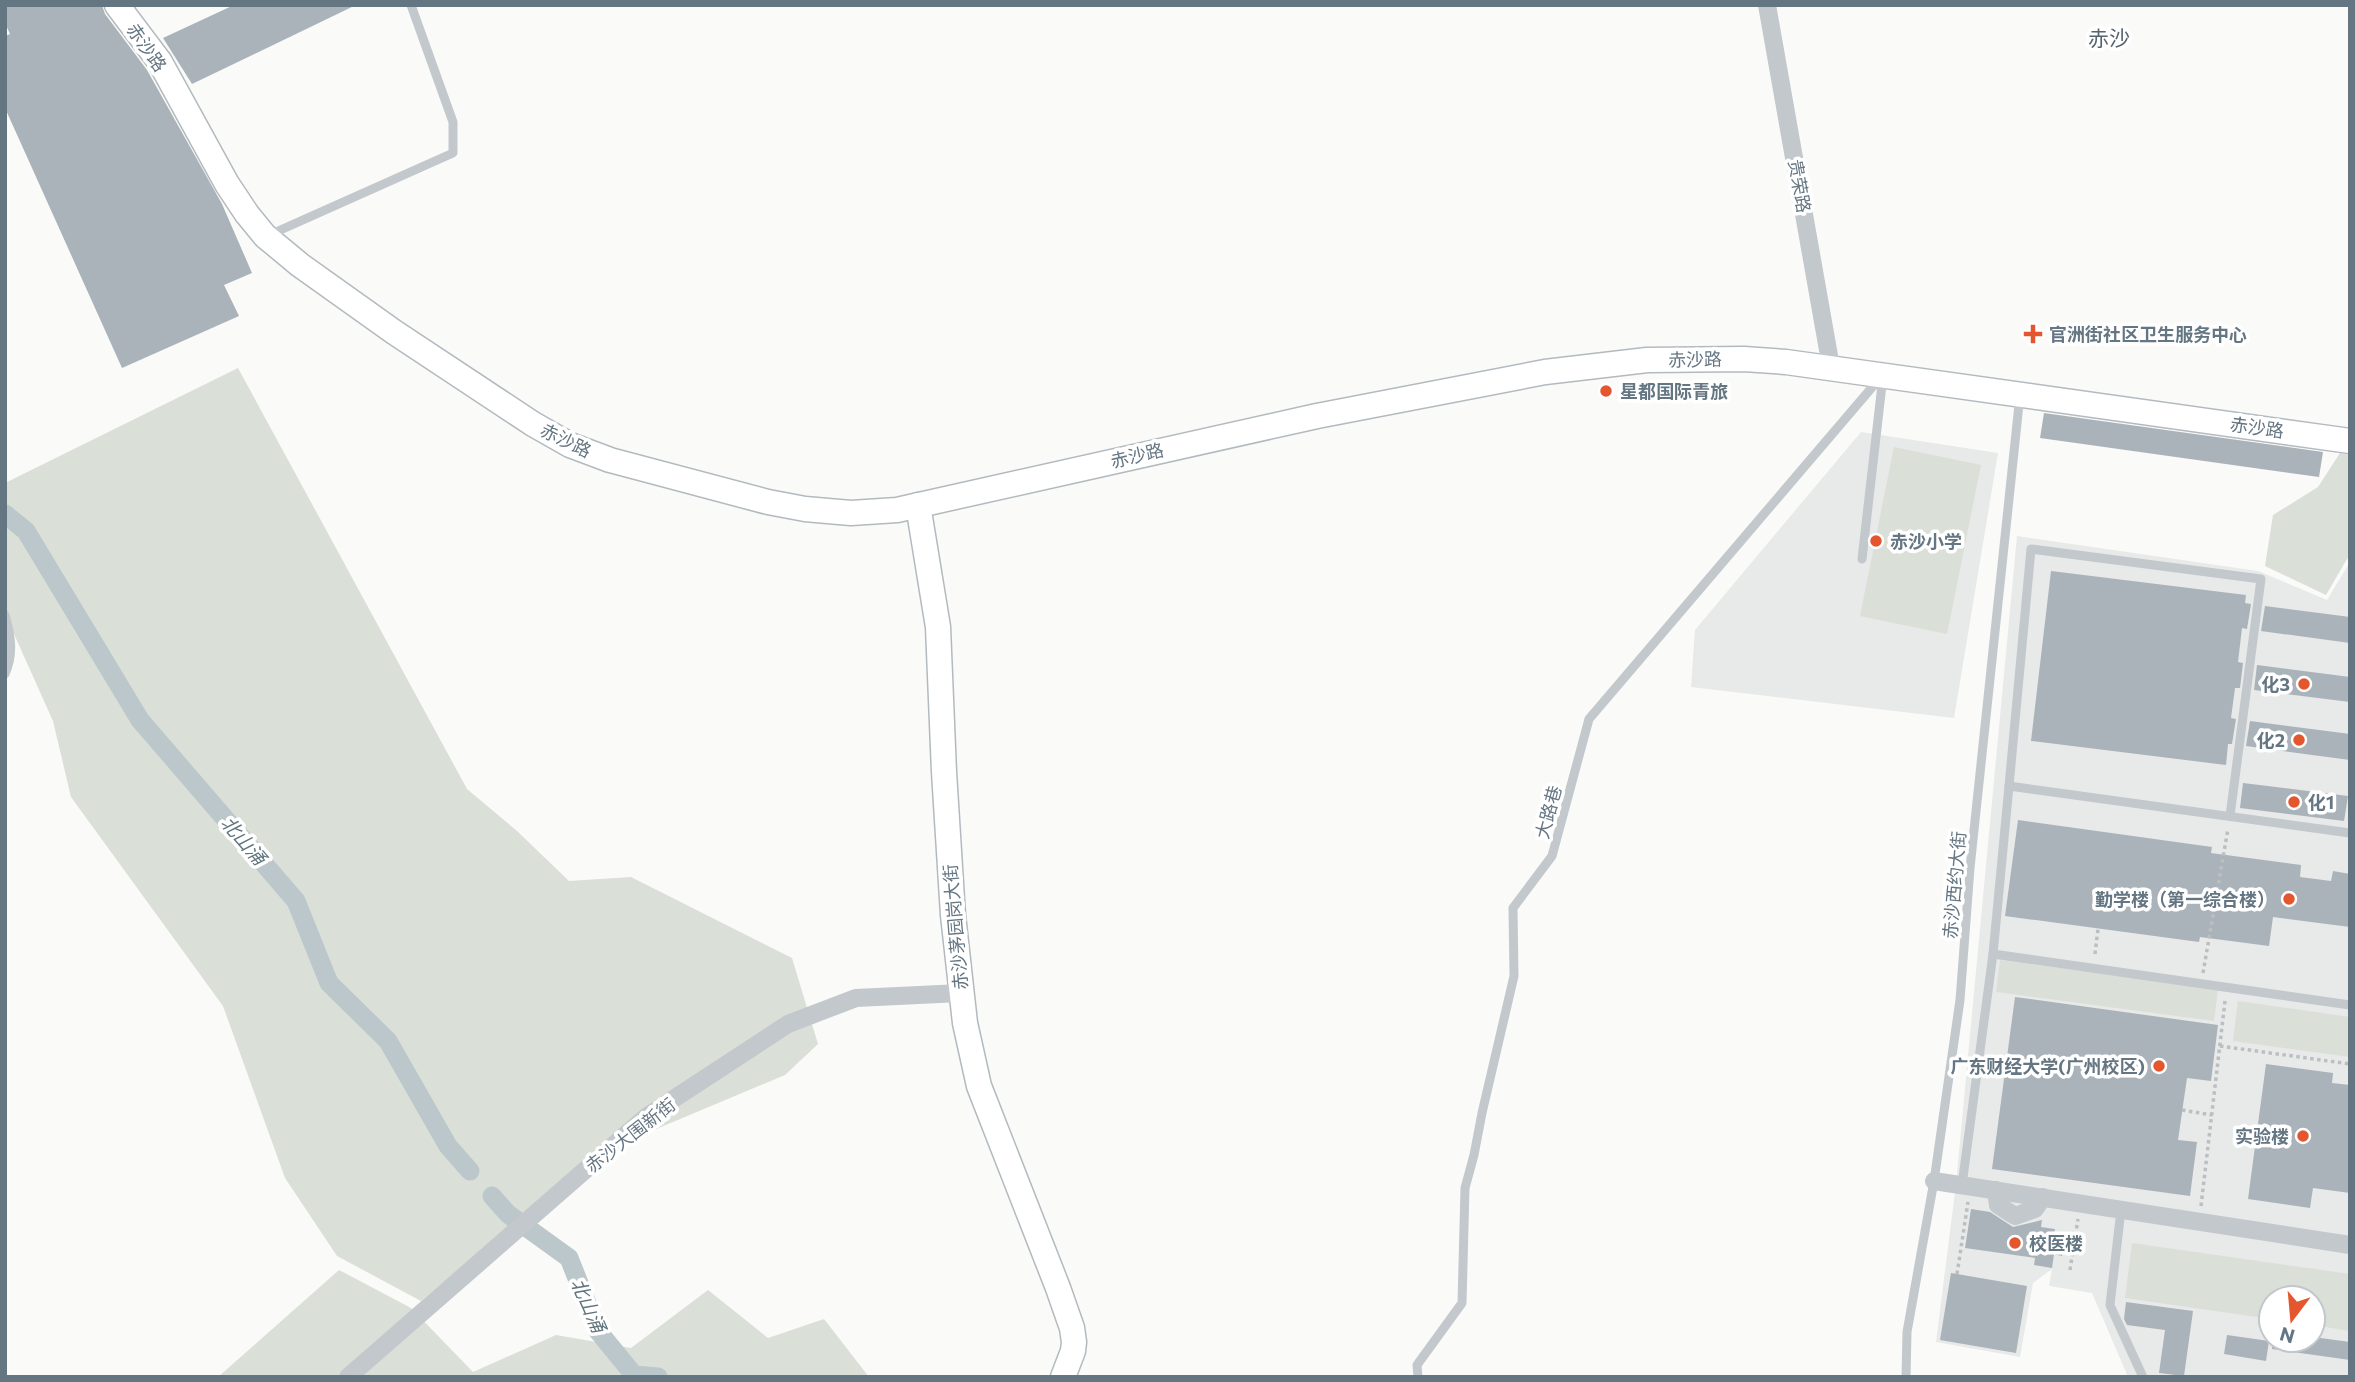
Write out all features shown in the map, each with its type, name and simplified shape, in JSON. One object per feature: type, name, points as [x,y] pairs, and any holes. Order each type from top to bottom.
[{"type":"street","name":"赤沙路","points":[[117,5],[160,62],[227,184],[265,236],[300,265],[394,332],[533,424],[570,445],[610,460],[768,502],[851,513],[897,510],[1304,418],[1545,372],[1635,361],[1696,359],[1786,362],[1831,367],[2350,441]]},
{"type":"street","name":"贵荣路","points":[[1767,5],[1831,367]]},
{"type":"street","name":"赤沙茅园岗大街","points":[[918,505],[938,627],[944,772],[961,993],[970,1052],[979,1086],[1073,1332],[1073,1350],[1063,1377]]},
{"type":"street","name":"赤沙大围新街","points":[[348,1377],[646,1117],[788,1024],[856,998],[961,993]]},
{"type":"street","points":[[1934,1181],[2350,1245]]},
{"type":"lane","points":[[265,236],[453,153],[453,122],[411,5]]},
{"type":"lane","points":[[1861,559],[1884,374]]},
{"type":"lane","name":"大路巷","points":[[1418,1377],[1417,1365],[1462,1303],[1465,1188],[1514,976],[1513,908],[1552,856],[1589,719],[1884,374]]},
{"type":"lane","name":"赤沙西约大街","points":[[1906,1377],[1907,1332],[1934,1181],[1960,1000],[1970,868],[2020,393]]},
{"type":"lane","points":[[1966,1185],[1993,954],[2031,549],[2261,579],[2230,816]]},
{"type":"lane","points":[[5,615],[11,634],[12,660],[5,674]]},
{"type":"lane","points":[[2009,786],[2350,833]]},
{"type":"lane","points":[[1993,954],[2350,1005]]},
{"type":"lane","points":[[2121,1210],[2110,1305],[2143,1377]]},
{"type":"path","points":[[2202,983],[2230,816]]},
{"type":"path","points":[[2094,967],[2098,929]]},
{"type":"path","points":[[2200,1222],[2227,986]]},
{"type":"path","points":[[2220,1046],[2350,1064]]},
{"type":"path","points":[[2182,1110],[2212,1115]]},
{"type":"path","points":[[1957,1274],[1966,1185]]},
{"type":"path","points":[[2070,1270],[2080,1203]]},
{"type":"shaded area","points":[[238,368],[467,789],[517,831],[569,881],[631,877],[792,958],[818,1044],[785,1075],[592,1156],[421,1301],[337,1256],[285,1178],[223,1006],[71,797],[53,721],[5,614],[5,483]]},
{"type":"shaded area","name":"赤沙小学","points":[[1861,432],[1998,453],[1954,718],[1691,687],[1695,630]]},
{"type":"shaded area","points":[[1894,447],[1981,465],[1947,634],[1860,616]]},
{"type":"shaded area","points":[[2340,453],[2350,455],[2350,554],[2326,595],[2265,566],[2273,515],[2318,487]]},
{"type":"shaded area","name":"广东财经大学(广州校区)","points":[[2017,536],[2258,571],[2327,600],[2350,562],[2350,1377],[2128,1377],[2092,1293],[2049,1286],[2052,1269],[2033,1283],[2020,1357],[1936,1342],[1956,1184]]},
{"type":"shaded area","points":[[2000,960],[2218,989],[2214,1021],[1996,992]]},
{"type":"shaded area","points":[[2238,1001],[2350,1017],[2350,1057],[2233,1041]]},
{"type":"shaded area","points":[[2132,1243],[2350,1274],[2350,1331],[2327,1327],[2327,1284],[2257,1284],[2257,1317],[2125,1298]]},
{"type":"shaded area","points":[[339,1270],[411,1308],[473,1372],[556,1335],[631,1348],[708,1290],[768,1338],[824,1319],[869,1377],[218,1377]]},
{"type":"building","points":[[5,5],[102,5],[105,14],[147,70],[222,204],[252,273],[224,285],[239,316],[122,368],[5,108],[5,36],[10,34],[5,23]]},
{"type":"building","points":[[234,5],[356,5],[192,84],[163,38]]},
{"type":"building","points":[[2044,413],[2323,452],[2319,477],[2040,438]]},
{"type":"building","points":[[2051,571],[2246,595],[2245,603],[2251,604],[2247,629],[2242,628],[2238,662],[2243,663],[2240,688],[2235,688],[2231,718],[2236,719],[2232,744],[2228,744],[2226,765],[2031,741]]},
{"type":"building","points":[[2265,606],[2350,617],[2350,643],[2261,631]]},
{"type":"building","name":"化3","points":[[2257,665],[2350,677],[2350,702],[2254,690]]},
{"type":"building","name":"化2","points":[[2250,721],[2350,734],[2350,760],[2246,746]]},
{"type":"building","name":"化1","points":[[2243,783],[2348,796],[2344,821],[2240,808]]},
{"type":"building","points":[[2018,820],[2212,847],[2211,853],[2301,865],[2300,877],[2331,881],[2333,871],[2350,874],[2350,927],[2273,917],[2269,946],[2200,937],[2199,942],[2005,916]]},
{"type":"building","points":[[2015,997],[2218,1025],[2211,1081],[2187,1078],[2178,1140],[2197,1142],[2190,1196],[1992,1169]]},
{"type":"building","name":"实验楼","points":[[2266,1064],[2333,1073],[2332,1083],[2350,1085],[2350,1193],[2313,1188],[2310,1208],[2248,1199]]},
{"type":"building","name":"校医楼","points":[[1971,1209],[1990,1212],[2013,1227],[2042,1220],[2041,1227],[2055,1229],[2054,1236],[2065,1237],[2062,1256],[2054,1254],[2052,1268],[2034,1265],[2035,1258],[1965,1248]]},
{"type":"building","points":[[1951,1273],[2027,1286],[2016,1353],[1940,1340]]},
{"type":"building","points":[[2126,1302],[2193,1311],[2184,1376],[2159,1373],[2165,1330],[2127,1325],[2124,1319]]},
{"type":"building","points":[[2227,1335],[2257,1339],[2257,1354],[2267,1354],[2266,1361],[2224,1354]]},
{"type":"building","points":[[2327,1339],[2350,1342],[2350,1360],[2307,1354],[2327,1354]]},
{"type":"waterway","name":"北山涌","points":[[5,514],[26,531],[140,720],[296,901],[329,983],[388,1041],[448,1146],[470,1171]]},
{"type":"waterway","name":"北山涌","points":[[492,1196],[508,1214],[569,1258],[598,1331],[634,1375],[658,1377]]},
{"type":"place","name":"官洲街社区卫生服务中心","points":[[2033,334]]},
{"type":"place","name":"星都国际青旅","points":[[1606,391]]},
{"type":"place","name":"赤沙小学","points":[[1876,541]]},
{"type":"place","name":"化3","points":[[2304,684]]},
{"type":"place","name":"化2","points":[[2299,740]]},
{"type":"place","name":"化1","points":[[2294,802]]},
{"type":"place","name":"勤学楼（第一综合楼）","points":[[2289,899]]},
{"type":"place","name":"广东财经大学(广州校区)","points":[[2159,1066]]},
{"type":"place","name":"实验楼","points":[[2303,1136]]},
{"type":"place","name":"校医楼","points":[[2015,1243]]},
{"type":"district","name":"赤沙","points":[[2109,37]]}]
